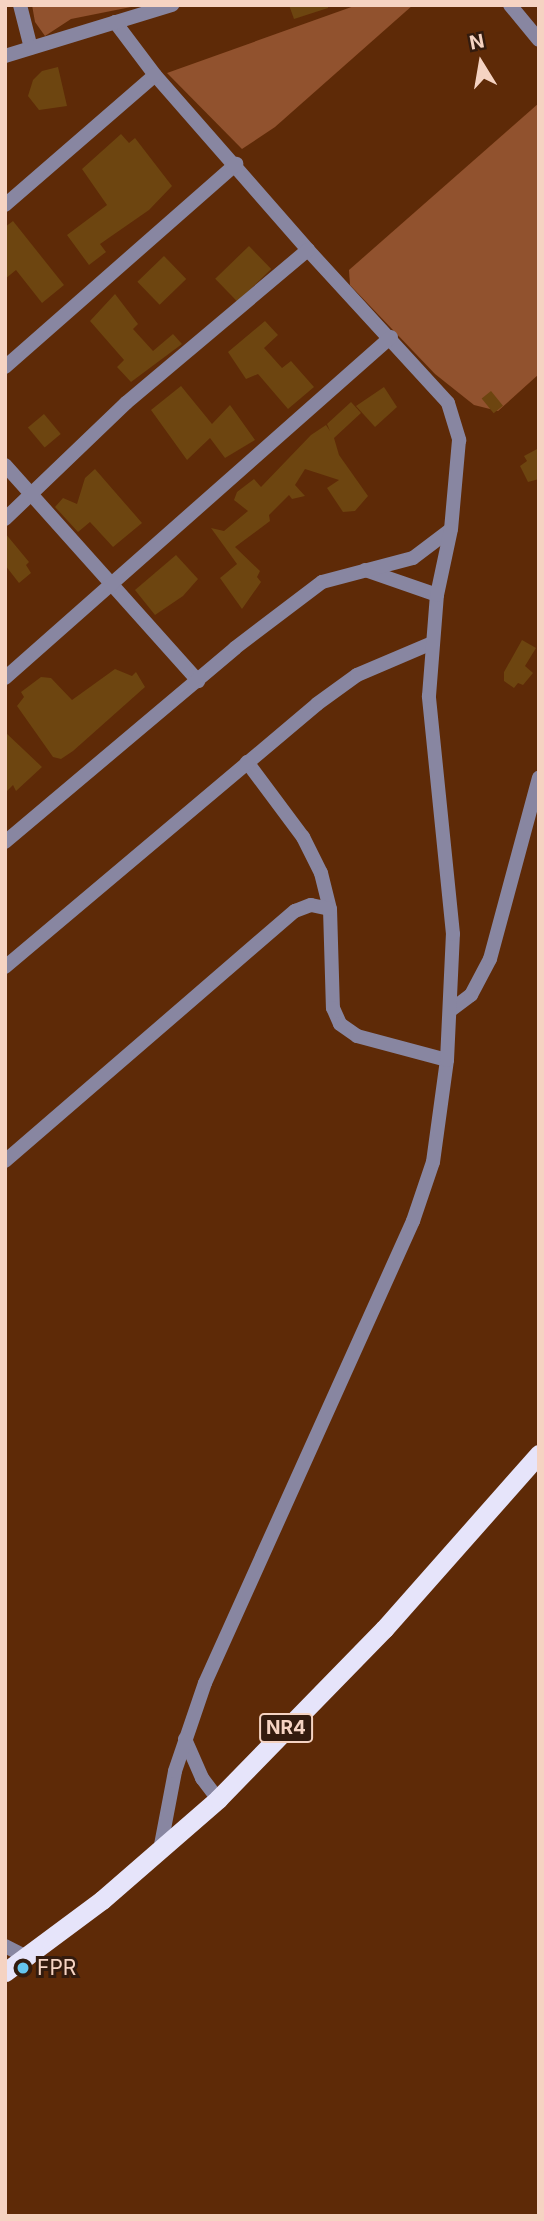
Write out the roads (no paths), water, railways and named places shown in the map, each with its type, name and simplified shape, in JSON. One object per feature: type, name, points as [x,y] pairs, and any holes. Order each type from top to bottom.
[{"type":"highway","name":"NR4","points":[[5,1972],[29,1958],[218,1799],[384,1629],[539,1454]]},
{"type":"street","points":[[20,5],[31,48]]},
{"type":"street","points":[[5,56],[172,5]]},
{"type":"street","points":[[510,5],[539,40]]},
{"type":"street","points":[[116,22],[155,75],[236,164],[308,250],[391,337],[454,415],[459,440],[451,529],[437,595],[432,643],[430,734],[451,900],[451,1010],[441,1124],[413,1221],[225,1636],[185,1739],[160,1850]]},
{"type":"street","points":[[5,205],[155,75]]},
{"type":"street","points":[[5,367],[236,164]]},
{"type":"street","points":[[5,519],[126,404],[308,250]]},
{"type":"street","points":[[5,678],[391,337]]},
{"type":"street","points":[[5,465],[198,681]]},
{"type":"street","points":[[5,842],[322,582],[363,569],[413,558],[451,529]]},
{"type":"street","points":[[363,569],[437,595]]},
{"type":"street","points":[[5,967],[247,762],[357,675],[432,643]]},
{"type":"street","points":[[247,762],[303,837],[321,873],[330,909],[333,1008],[340,1024],[357,1036],[447,1060]]},
{"type":"street","points":[[451,1010],[471,995],[490,960],[539,778]]},
{"type":"street","points":[[5,1161],[295,911],[311,905],[330,909]]},
{"type":"street","points":[[185,1739],[202,1778],[218,1799]]},
{"type":"street","points":[[5,1946],[29,1958]]},
{"type":"place","name":"FPR","points":[[23,1968]]}]
